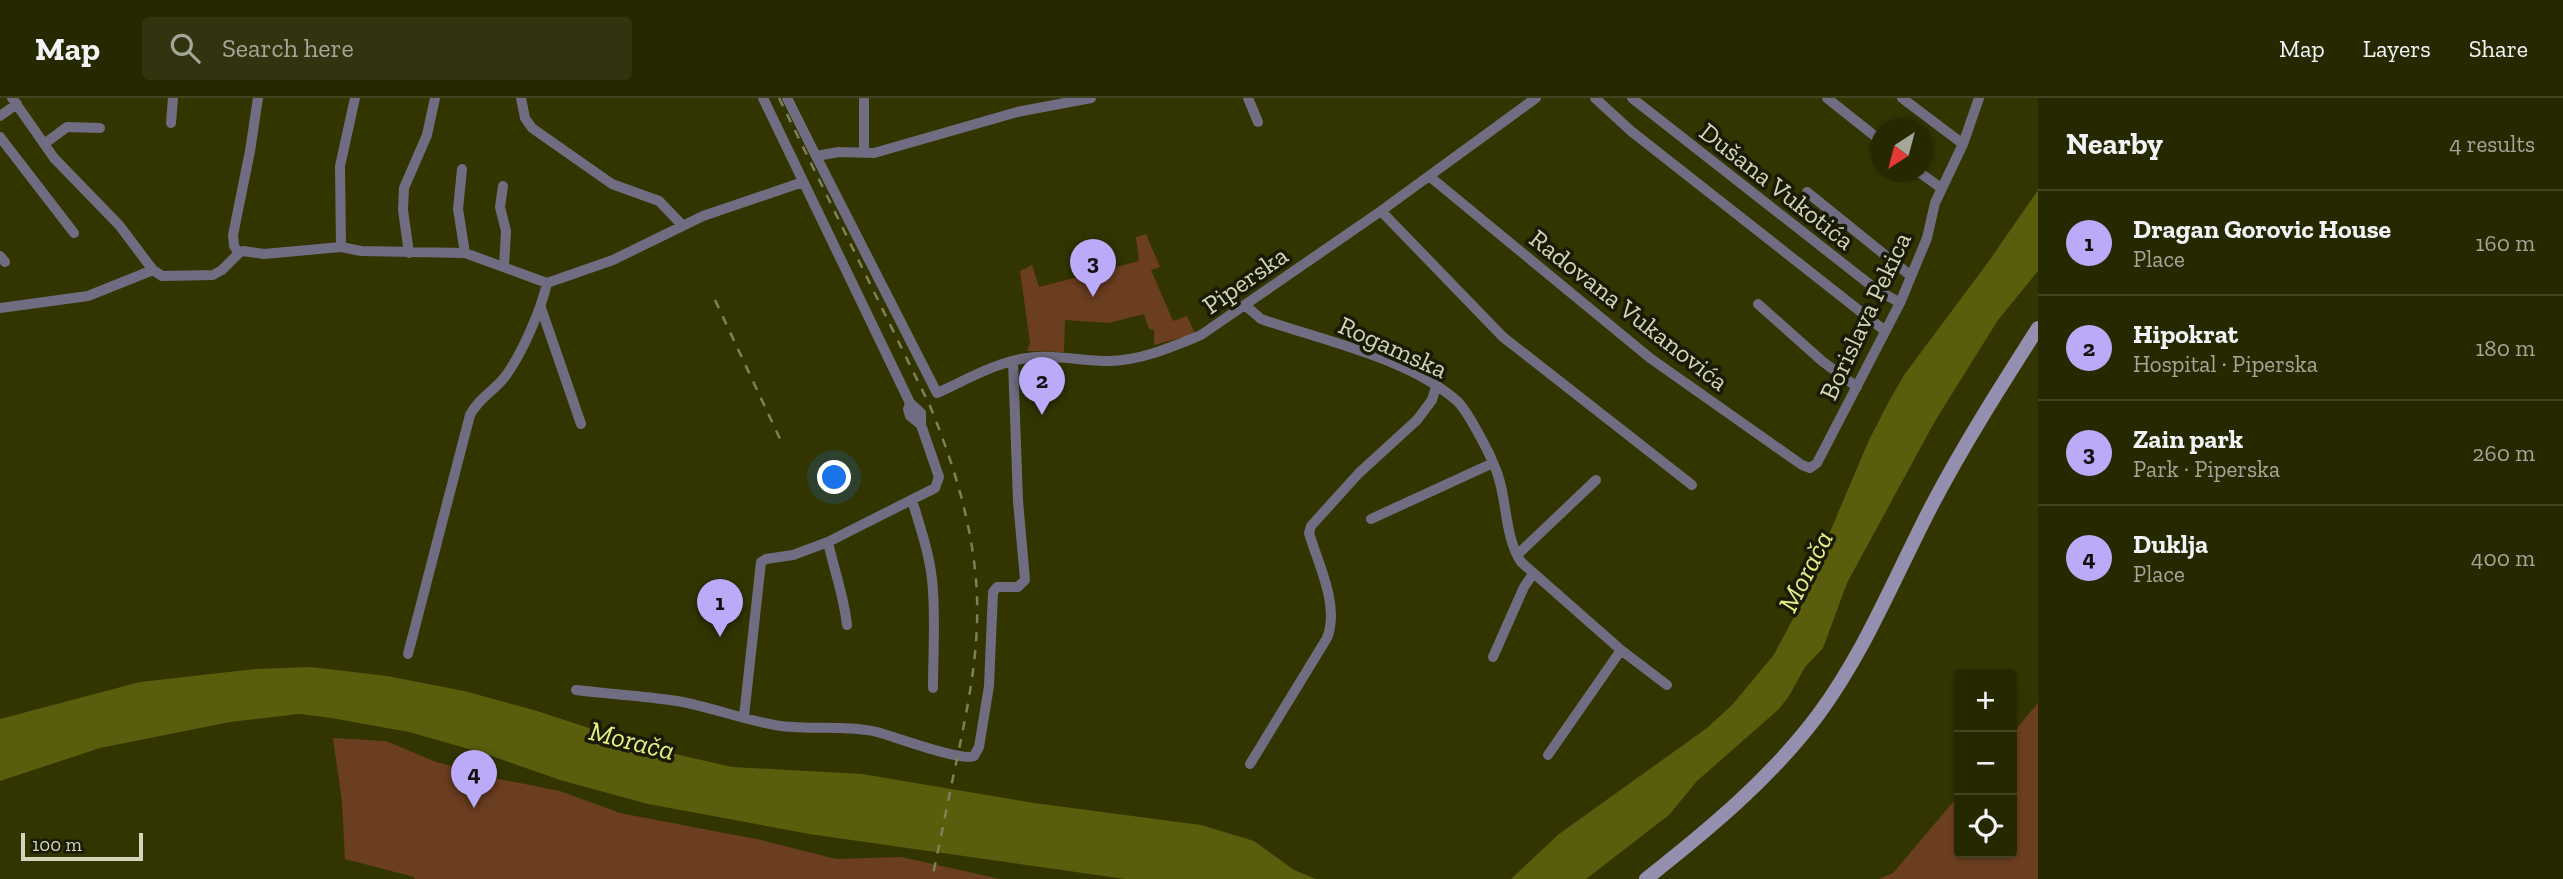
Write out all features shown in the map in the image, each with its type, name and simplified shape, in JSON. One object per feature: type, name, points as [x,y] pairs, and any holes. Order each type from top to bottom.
[{"type":"main road","points":[[1646,879],[1716,822],[1758,783],[1794,744],[1827,702],[1869,634],[1954,464],[2038,328]]},
{"type":"street","points":[[171,123],[173,98]]},
{"type":"street","points":[[239,253],[234,246],[233,235],[258,98]]},
{"type":"street","points":[[341,247],[341,166],[355,98]]},
{"type":"street","points":[[409,253],[403,210],[404,188],[427,135],[435,98]]},
{"type":"street","points":[[521,98],[525,118],[532,128],[612,184],[659,201],[683,226]]},
{"type":"street","points":[[744,716],[761,562],[793,555],[828,541],[935,488],[939,481],[937,467],[921,425],[910,416],[910,403],[763,98]]},
{"type":"street","name":"Piperska","points":[[788,98],[935,394],[991,369],[1028,358],[1112,361],[1147,355],[1201,335],[1381,211],[1536,98]]},
{"type":"street","points":[[864,98],[864,152]]},
{"type":"street","points":[[816,156],[874,153],[1067,100],[1091,98]]},
{"type":"street","points":[[1248,98],[1258,121]]},
{"type":"street","points":[[1595,98],[1651,147],[1884,330]]},
{"type":"street","name":"Dušana Vukotića","points":[[1632,98],[1873,287],[1900,303]]},
{"type":"street","points":[[1827,98],[1870,132]]},
{"type":"street","points":[[1902,98],[1962,144]]},
{"type":"street","name":"Borislava Pekica","points":[[1811,468],[1817,463],[1900,303],[1927,238],[1941,188],[1962,144],[1979,98]]},
{"type":"street","points":[[0,116],[14,101],[54,158],[118,225],[153,270],[162,276],[213,275],[243,251],[264,254],[341,247],[361,251],[465,253],[547,283],[613,260],[703,216],[803,182]]},
{"type":"street","points":[[44,144],[67,127],[100,128]]},
{"type":"street","points":[[0,137],[74,233]]},
{"type":"street","points":[[462,169],[458,209],[465,253]]},
{"type":"street","name":"Radovana Vukanovića","points":[[1429,176],[1650,358],[1802,465],[1811,468]]},
{"type":"street","points":[[1933,182],[1941,188]]},
{"type":"street","points":[[503,186],[500,206],[506,232],[504,266]]},
{"type":"street","points":[[1807,192],[1911,276]]},
{"type":"street","points":[[1381,211],[1503,337],[1692,485]]},
{"type":"street","points":[[0,308],[88,296],[153,270]]},
{"type":"street","points":[[408,654],[470,415],[475,404],[507,374],[541,308],[547,283]]},
{"type":"street","points":[[1758,304],[1857,387]]},
{"type":"street","name":"Rogamska","points":[[1245,305],[1261,319],[1384,360],[1436,387],[1460,404],[1499,476],[1517,555],[1533,574],[1667,685]]},
{"type":"street","points":[[541,308],[581,424]]},
{"type":"street","points":[[576,690],[677,701],[744,716],[762,723],[799,728],[874,731],[925,745],[948,755],[968,758],[974,756],[989,686],[993,592],[997,587],[1018,587],[1024,580],[1013,362]]},
{"type":"street","points":[[1250,764],[1331,629],[1329,601],[1309,533],[1311,526],[1359,473],[1417,420],[1432,400],[1436,387]]},
{"type":"street","points":[[1371,519],[1493,463]]},
{"type":"street","points":[[1517,555],[1596,480]]},
{"type":"street","points":[[912,500],[932,576],[933,688]]},
{"type":"street","points":[[828,541],[845,604],[847,625]]},
{"type":"street","points":[[1493,657],[1524,587],[1533,574]]},
{"type":"street","points":[[1548,755],[1622,650]]},
{"type":"shaded area","points":[[2038,190],[2038,271],[1998,320],[1935,421],[1847,583],[1823,648],[1805,667],[1789,696],[1779,709],[1697,781],[1669,815],[1586,879],[1511,879],[1559,834],[1707,728],[1732,705],[1773,656],[1793,619],[1869,440],[1888,403],[1904,375]]},
{"type":"shaded area","points":[[1146,234],[1160,267],[1151,270],[1173,321],[1187,316],[1195,334],[1154,345],[1154,330],[1149,329],[1144,314],[1109,323],[1065,320],[1064,352],[1027,351],[1030,343],[1020,271],[1032,265],[1039,287],[1139,261],[1136,237]]},
{"type":"shaded area","points":[[311,667],[387,676],[464,691],[537,711],[653,749],[732,767],[862,774],[1034,803],[1201,825],[1254,841],[1294,870],[1316,879],[1125,879],[809,834],[648,804],[560,780],[483,753],[409,732],[299,714],[230,722],[100,748],[0,781],[0,719],[140,682],[255,669]]},
{"type":"shaded area","points":[[2038,703],[2038,879],[1879,879],[1893,873],[1954,801],[1954,858],[2017,858],[2017,728]]},
{"type":"shaded area","points":[[333,738],[386,741],[436,762],[499,779],[560,791],[620,813],[761,840],[836,859],[901,857],[1000,879],[415,879],[345,859],[342,802]]},
{"type":"railway","points":[[779,98],[930,406],[953,470],[970,535],[977,602],[973,668],[932,879]]},
{"type":"railway","points":[[715,300],[781,441]]},
{"type":"place","name":"Zain park","points":[[1093,297]]},
{"type":"place","name":"Hipokrat","points":[[1042,415]]},
{"type":"place","name":"Dragan Gorovic House","points":[[720,637]]},
{"type":"place","name":"Duklja","points":[[474,808]]},
{"type":"water label","name":"Morača","points":[[1805,571]]},
{"type":"water label","name":"Morača","points":[[632,740]]}]
